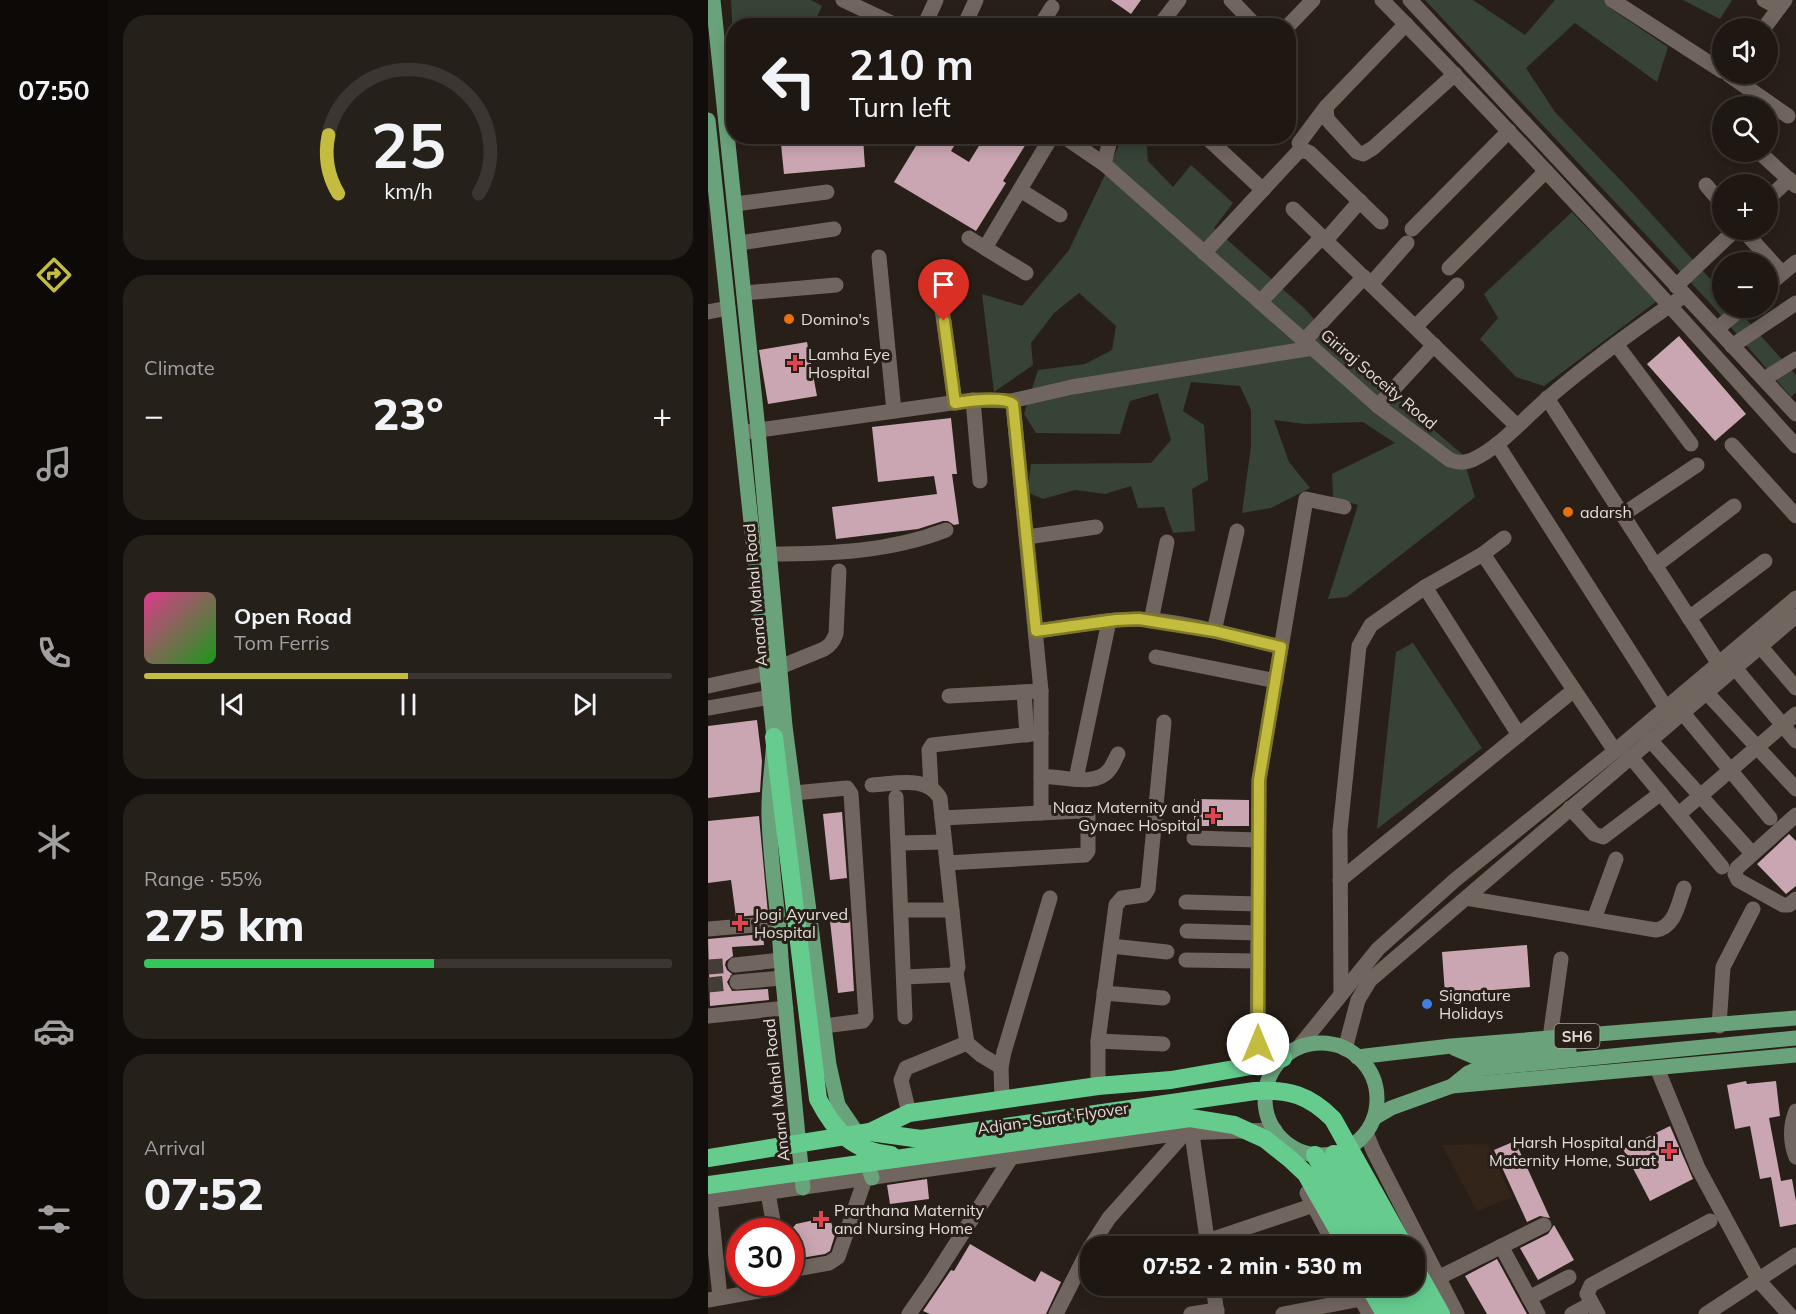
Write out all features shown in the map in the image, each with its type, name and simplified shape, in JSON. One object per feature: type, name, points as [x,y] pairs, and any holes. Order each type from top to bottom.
[{"type":"highway","points":[[774,737],[787,793],[818,1099],[837,1131],[853,1143],[876,1154],[913,1158]]},
{"type":"highway","points":[[708,1158],[864,1132],[909,1113],[1098,1086],[1171,1080],[1257,1065],[1290,1053]]},
{"type":"highway","name":"Adjan- Surat Flyover","points":[[864,1132],[921,1139],[1255,1091],[1283,1091],[1301,1096],[1321,1108],[1333,1119],[1398,1236]]},
{"type":"highway","name":"Adjan- Surat Flyover","points":[[709,1195],[913,1158],[1190,1118],[1234,1125],[1265,1139],[1306,1174],[1341,1236]]},
{"type":"highway","points":[[1334,1154],[1362,1236]]},
{"type":"highway","points":[[1315,1155],[1376,1236]]},
{"type":"highway","points":[[1425,1286],[1441,1314]]},
{"type":"highway","points":[[1368,1296],[1385,1314]]},
{"type":"highway","points":[[1394,1296],[1404,1314]]},
{"type":"highway","points":[[1412,1296],[1422,1314]]},
{"type":"main road","name":"Anand Mahal Road","points":[[713,0],[726,121]]},
{"type":"main road","name":"Anand Mahal Road","points":[[708,120],[714,224],[728,308],[787,793],[829,1065],[838,1105],[864,1132],[868,1178]]},
{"type":"main road","name":"Anand Mahal Road","points":[[729,144],[770,554],[771,697],[774,737],[769,814],[775,904],[779,924],[782,978],[803,1188]]},
{"type":"main road","name":"SH6","points":[[1351,1053],[1719,1026],[1796,1018]]},
{"type":"main road","points":[[1451,1046],[1469,1055],[1484,1055],[1630,1048],[1796,1030]]},
{"type":"main road","points":[[1452,1086],[1468,1072],[1477,1069],[1796,1038]]},
{"type":"main road","points":[[1313,1044],[1329,1044],[1351,1053],[1368,1070],[1375,1085],[1377,1101],[1374,1118],[1357,1142],[1334,1154],[1315,1155],[1300,1151],[1287,1143],[1275,1130],[1268,1118],[1265,1102],[1266,1086],[1272,1071],[1290,1053],[1313,1044]]},
{"type":"main road","points":[[1374,1118],[1391,1108],[1452,1086],[1796,1055]]},
{"type":"street","points":[[928,18],[936,0]]},
{"type":"street","points":[[968,18],[976,0]]},
{"type":"street","points":[[1165,18],[1179,0]]},
{"type":"street","points":[[1231,0],[1248,18]]},
{"type":"street","points":[[1295,18],[1311,0]]},
{"type":"street","points":[[1382,0],[1509,131],[1670,305],[1796,446]]},
{"type":"street","points":[[1410,0],[1796,414]]},
{"type":"street","points":[[1612,0],[1712,63]]},
{"type":"street","points":[[1764,0],[1782,4],[1772,18]]},
{"type":"street","points":[[853,2],[883,18]]},
{"type":"street","points":[[1045,18],[1052,7]]},
{"type":"street","points":[[1299,143],[1326,107],[1406,24]]},
{"type":"street","points":[[1326,107],[1327,119],[1357,152],[1363,153],[1373,148],[1455,74]]},
{"type":"street","points":[[1744,84],[1793,115]]},
{"type":"street","points":[[742,432],[973,400],[1011,401],[1072,387],[1309,344],[1509,131]]},
{"type":"street","points":[[985,248],[1047,144]]},
{"type":"street","name":"Giriraj Soceity Road","points":[[1075,144],[1104,164],[1378,406],[1450,460],[1461,463],[1472,460],[1497,444],[1547,398],[1670,305],[1727,240]]},
{"type":"street","points":[[1104,164],[1110,144]]},
{"type":"street","points":[[1214,144],[1263,190]]},
{"type":"street","points":[[1204,253],[1303,150],[1310,153],[1381,222]]},
{"type":"street","points":[[1770,162],[1792,183],[1778,193]]},
{"type":"street","points":[[1449,268],[1546,171]]},
{"type":"street","points":[[1706,185],[1712,192]]},
{"type":"street","points":[[1020,190],[1060,215]]},
{"type":"street","points":[[735,204],[827,192]]},
{"type":"street","points":[[1260,302],[1360,201]]},
{"type":"street","points":[[1293,209],[1517,426]]},
{"type":"street","points":[[739,243],[834,229]]},
{"type":"street","points":[[969,238],[1026,273]]},
{"type":"street","points":[[1752,240],[1782,273]]},
{"type":"street","points":[[879,257],[894,411]]},
{"type":"street","points":[[1778,276],[1796,262]]},
{"type":"street","points":[[938,280],[955,403]]},
{"type":"street","points":[[744,292],[836,285]]},
{"type":"street","points":[[1416,327],[1457,285]]},
{"type":"street","points":[[1732,346],[1796,303]]},
{"type":"street","points":[[708,312],[728,308]]},
{"type":"street","points":[[1717,329],[1730,318]]},
{"type":"street","points":[[1616,344],[1691,444]]},
{"type":"street","points":[[1378,406],[1434,345]]},
{"type":"street","points":[[1764,380],[1796,358]]},
{"type":"street","points":[[1547,398],[1719,664]]},
{"type":"street","points":[[973,400],[980,481]]},
{"type":"street","points":[[1011,401],[1027,537],[1041,692],[1034,734]]},
{"type":"street","points":[[1497,444],[1666,708]]},
{"type":"street","points":[[1732,445],[1796,516]]},
{"type":"street","points":[[1622,515],[1697,465]]},
{"type":"street","points":[[1257,1065],[1259,780],[1306,499],[1344,507]]},
{"type":"street","points":[[1655,566],[1734,506]]},
{"type":"street","points":[[1027,537],[1096,527]]},
{"type":"street","points":[[770,554],[850,552],[908,542],[946,530]]},
{"type":"street","points":[[1214,631],[1237,531]]},
{"type":"street","points":[[1341,993],[1341,819],[1359,646],[1371,625],[1425,587],[1483,554],[1504,538]]},
{"type":"street","points":[[1151,621],[1167,542]]},
{"type":"street","points":[[1483,554],[1615,751]]},
{"type":"street","points":[[1689,618],[1765,561]]},
{"type":"street","points":[[708,686],[772,673],[830,645],[836,634],[839,571]]},
{"type":"street","points":[[1425,587],[1519,735]]},
{"type":"street","points":[[1290,1053],[1370,958],[1455,880],[1615,751],[1796,598]]},
{"type":"street","points":[[1036,631],[1109,621],[1151,621],[1214,631],[1281,647]]},
{"type":"street","points":[[1076,779],[1109,621]]},
{"type":"street","points":[[1351,1053],[1354,1012],[1363,989],[1370,981],[1760,646],[1793,625]]},
{"type":"street","points":[[1760,646],[1796,688]]},
{"type":"street","points":[[1156,657],[1275,681]]},
{"type":"street","points":[[1735,668],[1796,741]]},
{"type":"street","points":[[1340,880],[1574,690]]},
{"type":"street","points":[[1024,692],[1041,777],[1041,813]]},
{"type":"street","points":[[949,696],[1041,692]]},
{"type":"street","points":[[1706,692],[1796,789]]},
{"type":"street","points":[[708,708],[771,697]]},
{"type":"street","points":[[1682,712],[1770,818]]},
{"type":"street","points":[[1679,814],[1796,714]]},
{"type":"street","points":[[1098,1086],[1098,1041],[1116,905],[1122,898],[1144,895],[1148,889],[1164,722]]},
{"type":"street","points":[[931,787],[929,750],[932,745],[1034,734]]},
{"type":"street","points":[[1650,740],[1750,851]]},
{"type":"street","points":[[1041,777],[1093,780],[1103,777],[1109,771],[1118,754]]},
{"type":"street","points":[[1630,756],[1722,867]]},
{"type":"street","points":[[873,785],[914,782],[931,787],[940,798],[958,967],[956,973],[967,1043],[1002,1068]]},
{"type":"street","points":[[787,793],[847,788],[851,794],[866,1017],[863,1021],[824,1026]]},
{"type":"street","points":[[1570,808],[1594,834],[1603,837],[1661,793]]},
{"type":"street","points":[[896,797],[900,843],[905,1017]]},
{"type":"street","points":[[942,818],[1080,811],[1086,813],[1087,854],[947,863]]},
{"type":"street","points":[[1794,820],[1737,868],[1735,874],[1738,880],[1783,905],[1789,905],[1796,899]]},
{"type":"street","points":[[1194,838],[1258,840]]},
{"type":"street","points":[[900,843],[944,842]]},
{"type":"street","points":[[1594,920],[1616,859]]},
{"type":"street","points":[[1466,898],[1656,930],[1663,929],[1671,922],[1684,888]]},
{"type":"street","points":[[1002,1100],[1004,1052],[1050,898]]},
{"type":"street","points":[[1186,902],[1258,904]]},
{"type":"street","points":[[1719,1026],[1723,967],[1753,909]]},
{"type":"street","points":[[902,910],[952,910]]},
{"type":"street","points":[[708,929],[779,924]]},
{"type":"street","points":[[1187,931],[1258,933]]},
{"type":"street","points":[[1111,946],[1167,952]]},
{"type":"street","points":[[1550,1038],[1562,959]]},
{"type":"street","points":[[735,965],[781,960]]},
{"type":"street","points":[[1186,960],[1258,961]]},
{"type":"street","points":[[904,977],[956,973]]},
{"type":"street","points":[[737,982],[782,978]]},
{"type":"street","points":[[1104,993],[1163,998]]},
{"type":"street","points":[[708,1017],[786,1008]]},
{"type":"street","points":[[1098,1041],[1163,1044]]},
{"type":"street","points":[[909,1113],[901,1080],[906,1068],[967,1043]]},
{"type":"street","points":[[1657,1068],[1698,1168],[1759,1281],[1789,1314]]},
{"type":"street","points":[[1796,1111],[1791,1126],[1793,1150],[1796,1157]]},
{"type":"street","points":[[731,1296],[714,1299],[709,1195],[768,1193],[1188,1134],[1275,1130]]},
{"type":"street","points":[[1366,1132],[1457,1314]]},
{"type":"street","points":[[1188,1134],[1206,1236]]},
{"type":"street","points":[[1098,1236],[1109,1218],[1188,1134]]},
{"type":"street","points":[[1287,1143],[1330,1236]]},
{"type":"street","points":[[909,1314],[1011,1158]]},
{"type":"street","points":[[804,1267],[829,1263],[838,1257],[868,1178]]},
{"type":"street","points":[[768,1193],[772,1218]]},
{"type":"street","points":[[1229,1236],[1314,1205]]},
{"type":"street","points":[[1585,1312],[1587,1294],[1591,1285],[1710,1221]]},
{"type":"street","points":[[1438,1278],[1544,1225]]},
{"type":"street","points":[[1501,1246],[1538,1314]]},
{"type":"street","points":[[1706,1314],[1796,1256]]},
{"type":"street","points":[[1056,1314],[1080,1273]]},
{"type":"street","points":[[1530,1298],[1569,1277]]},
{"type":"street","points":[[1191,1314],[1217,1312],[1215,1296]]},
{"type":"street","points":[[1283,1314],[1342,1296]]},
{"type":"street","points":[[1364,1296],[1369,1314]]},
{"type":"street","points":[[1727,1301],[1736,1314]]},
{"type":"shaded area","points":[[1487,1144],[1512,1197],[1477,1211],[1442,1145]]},
{"type":"green space","points":[[731,0],[811,0],[822,6],[816,18],[732,18]]},
{"type":"green space","points":[[1425,0],[1473,0],[1525,35],[1555,0],[1615,0],[1610,8],[1668,47],[1657,82],[1575,23],[1526,68],[1555,112],[1712,281],[1712,305]]},
{"type":"green space","points":[[1683,0],[1732,0],[1721,18]]},
{"type":"green space","points":[[1120,144],[1147,144],[1148,161],[1173,187],[1191,165],[1233,203],[1214,228],[1304,308],[1355,363],[1462,454],[1475,497],[1347,597],[1328,599],[1358,505],[1333,498],[1332,474],[1395,443],[1363,422],[1304,424],[1274,420],[1289,462],[1310,488],[1271,508],[1242,513],[1251,446],[1251,410],[1240,386],[1191,382],[1183,411],[1204,425],[1208,480],[1192,489],[1195,531],[1173,533],[1164,507],[1138,508],[1131,486],[1105,494],[1075,490],[1043,499],[1027,492],[1031,464],[1151,463],[1171,440],[1158,393],[1130,401],[1120,434],[1036,433],[1024,414],[1038,370],[1085,364],[1112,350],[1116,326],[1079,293],[1054,313],[1031,343],[1033,365],[994,392],[982,294],[1022,306],[1069,250]]},
{"type":"green space","points":[[1572,212],[1657,301],[1544,386],[1516,377],[1480,339],[1498,318],[1484,294]]},
{"type":"green space","points":[[1723,318],[1745,318],[1796,375],[1796,392],[1791,397]]},
{"type":"green space","points":[[1413,643],[1482,748],[1377,829],[1396,652]]},
{"type":"building","points":[[1111,0],[1141,0],[1131,14]]},
{"type":"building","points":[[781,144],[863,144],[865,167],[784,174]]},
{"type":"building","points":[[917,144],[955,144],[951,151],[969,162],[980,144],[1026,144],[1003,181],[1006,183],[976,231],[894,182]]},
{"type":"building","points":[[1679,336],[1746,414],[1715,441],[1647,364]]},
{"type":"building","points":[[807,342],[817,396],[768,404],[759,350]]},
{"type":"building","points":[[951,418],[957,474],[952,474],[959,524],[954,525],[943,521],[918,529],[836,539],[832,507],[937,494],[934,476],[878,482],[872,427]]},
{"type":"building","points":[[757,720],[762,761],[760,792],[708,798],[708,726]]},
{"type":"building","points":[[1194,799],[1249,800],[1249,826],[1194,826]]},
{"type":"building","points":[[842,812],[847,878],[830,880],[823,814]]},
{"type":"building","points":[[759,816],[768,914],[736,917],[731,880],[708,883],[708,821]]},
{"type":"building","points":[[1789,834],[1796,841],[1796,886],[1786,894],[1757,864]]},
{"type":"building","points":[[850,918],[854,991],[838,993],[830,921]]},
{"type":"building","points":[[763,934],[764,945],[732,947],[733,956],[726,961],[725,965],[732,974],[727,982],[732,991],[768,989],[769,1000],[710,1006],[708,939]]},
{"type":"building","points":[[1527,945],[1530,987],[1445,994],[1442,952]]},
{"type":"building","points":[[1746,1081],[1747,1084],[1776,1081],[1780,1116],[1769,1118],[1781,1181],[1792,1179],[1796,1201],[1796,1224],[1780,1227],[1771,1177],[1760,1179],[1750,1126],[1735,1129],[1727,1085]]},
{"type":"building","points":[[1670,1126],[1693,1179],[1650,1201],[1623,1149]]},
{"type":"building","points":[[1515,1141],[1550,1218],[1540,1216],[1527,1222],[1494,1150]]},
{"type":"building","points":[[927,1179],[929,1199],[890,1204],[887,1185]]},
{"type":"building","points":[[824,1218],[831,1222],[835,1235],[830,1251],[804,1258],[804,1222]]},
{"type":"building","points":[[1554,1225],[1574,1260],[1538,1280],[1520,1248],[1548,1234]]},
{"type":"building","points":[[970,1244],[1035,1282],[1041,1271],[1061,1282],[1046,1314],[930,1314],[923,1311],[951,1270],[954,1271]]},
{"type":"building","points":[[1497,1259],[1527,1314],[1487,1314],[1465,1276]]},
{"type":"tunnel","points":[[708,967],[735,965]]},
{"type":"tunnel","points":[[708,985],[737,982]]},
{"type":"place","name":"Domino's","points":[[789,319]]},
{"type":"place","name":"Lamha Eye Hospital","points":[[795,363]]},
{"type":"place","name":"adarsh","points":[[1568,512]]},
{"type":"place","name":"Naaz Maternity and Gynaec Hospital","points":[[1213,816]]},
{"type":"place","name":"Jogi Ayurved Hospital","points":[[740,923]]},
{"type":"place","name":"Signature Holidays","points":[[1427,1004]]},
{"type":"place","name":"Harsh Hospital and Maternity Home, Surat","points":[[1669,1151]]},
{"type":"place","name":"Prarthana Maternity and Nursing Home","points":[[821,1219]]},
{"type":"route","points":[[944,321],[955,403],[973,400],[1008,400],[1013,404],[1036,631],[1139,619],[1214,631],[1281,647],[1259,780],[1258,1044]]}]
